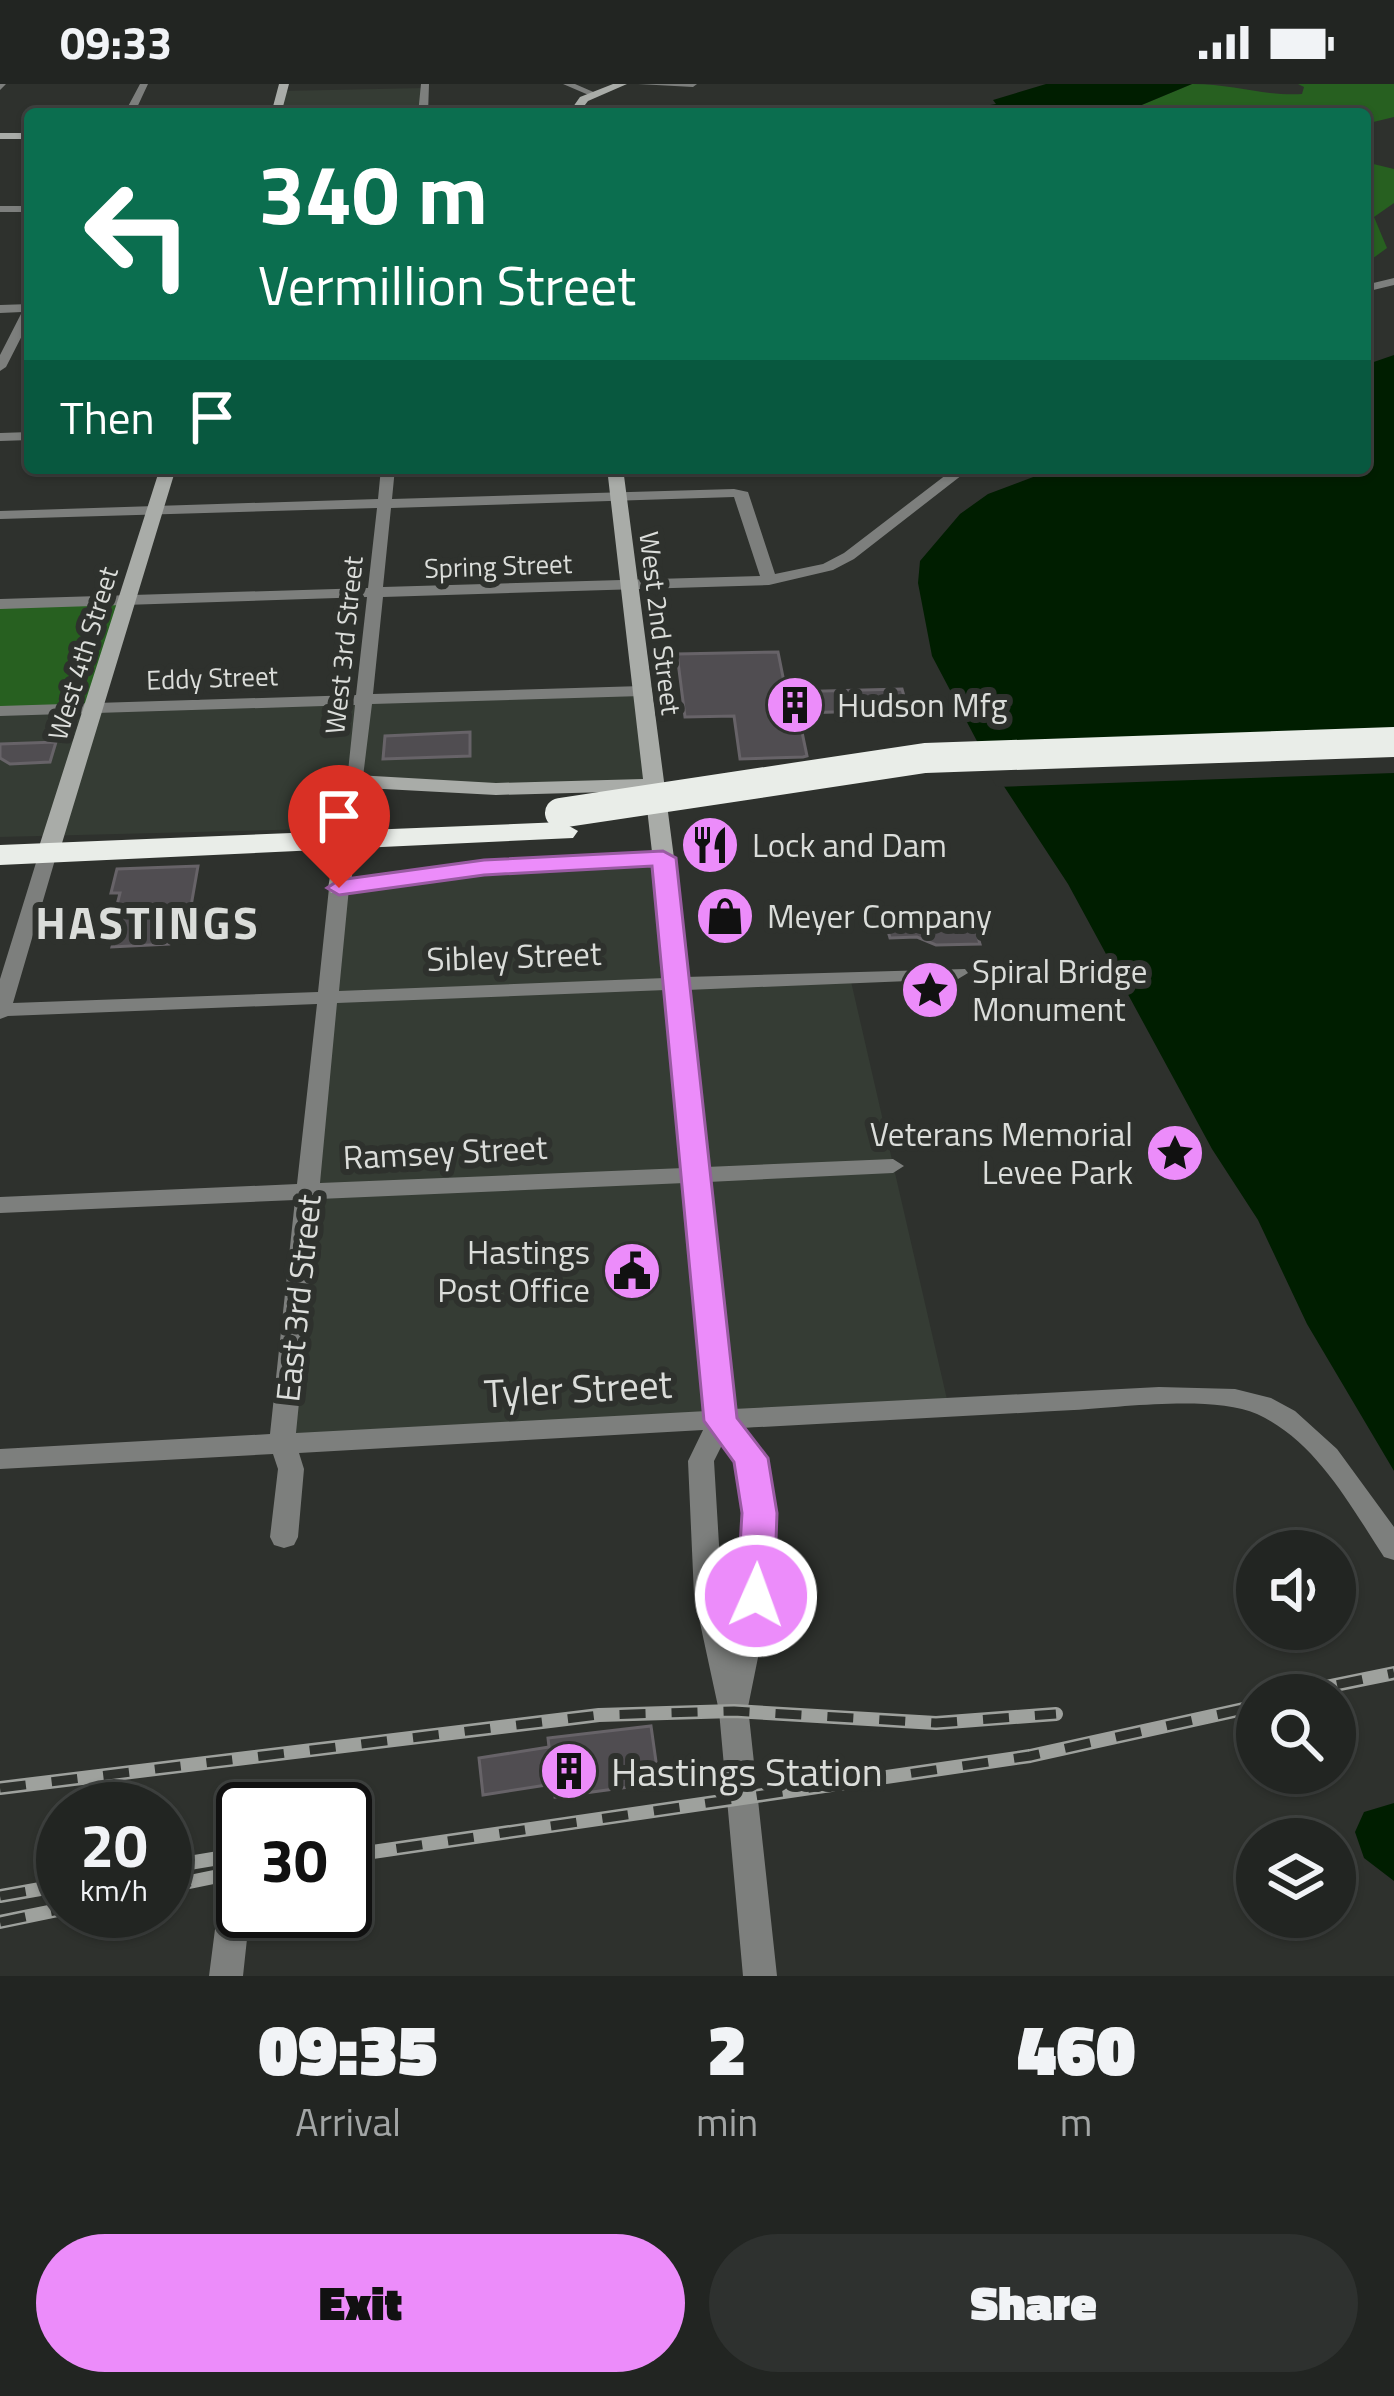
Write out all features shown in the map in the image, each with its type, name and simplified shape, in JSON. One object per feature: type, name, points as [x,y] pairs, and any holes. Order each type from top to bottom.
[{"type":"highway","points":[[561,822],[925,758],[1394,742]]},
{"type":"highway","points":[[0,837],[50,844],[348,835],[561,822],[926,773],[1394,755]]},
{"type":"highway","points":[[0,855],[50,844]]},
{"type":"street","points":[[568,84],[594,94]]},
{"type":"street","points":[[578,108],[594,94],[622,84]]},
{"type":"street","points":[[642,84],[692,84]]},
{"type":"street","points":[[0,367],[24,320]]},
{"type":"street","name":"West 4th Street","points":[[50,844],[166,474]]},
{"type":"street","name":"West 3rd Street","points":[[348,835],[388,474]]},
{"type":"street","name":"West 2nd Street","points":[[616,474],[663,858]]},
{"type":"street","name":"Spring Street","points":[[0,604],[769,580],[828,567],[848,556],[956,474]]},
{"type":"street","points":[[0,515],[734,493],[743,495],[769,580]]},
{"type":"street","name":"Eddy Street","points":[[0,711],[642,691]]},
{"type":"street","points":[[356,781],[496,789],[654,785]]},
{"type":"street","name":"East 3rd Street","points":[[284,1537],[291,1468],[282,1441],[348,835]]},
{"type":"street","points":[[0,1011],[50,844]]},
{"type":"street","points":[[339,888],[484,868],[663,858],[721,1421],[701,1461],[708,1594],[734,1712],[760,1976]]},
{"type":"street","name":"Sibley Street","points":[[0,1011],[958,973]]},
{"type":"street","name":"Ramsey Street","points":[[0,1204],[893,1166]]},
{"type":"street","name":"Tyler Street","points":[[0,1459],[1159,1396],[1237,1398],[1265,1407],[1320,1448],[1394,1549]]},
{"type":"street","points":[[721,1421],[751,1458],[759,1513],[756,1596],[734,1712]]},
{"type":"street","points":[[708,1594],[727,1607],[742,1608],[756,1596]]},
{"type":"street","points":[[226,1976],[230,1938]]},
{"type":"shaded area","points":[[1046,84],[1192,84],[1134,108],[972,108],[996,104],[993,100]]},
{"type":"shaded area","points":[[425,88],[423,108],[278,108],[282,91]]},
{"type":"shaded area","points":[[1394,355],[1394,1471],[1307,1324],[1258,1220],[1212,1149],[1068,884],[988,762],[932,656],[918,583],[920,561],[960,514],[988,494],[1041,474],[1371,474],[1371,363]]},
{"type":"shaded area","points":[[642,691],[654,785],[496,789],[357,781],[345,816],[317,829],[0,837],[0,711]]},
{"type":"shaded area","points":[[663,858],[675,983],[850,977],[949,1408],[282,1441],[339,888]]},
{"type":"shaded area","points":[[1394,1803],[1394,1881],[1364,1858],[1356,1830],[1364,1812]]},
{"type":"green space","points":[[1192,84],[1302,94],[1304,87],[1298,84],[1394,84],[1394,117],[1371,123],[1371,108],[1134,108]]},
{"type":"green space","points":[[1371,163],[1394,169],[1394,203],[1374,217],[1387,248],[1371,260]]},
{"type":"green space","points":[[125,601],[94,708],[0,711],[0,604]]},
{"type":"pier","points":[[1394,734],[1394,773],[997,787],[983,765]]},
{"type":"building","name":"Hudson Mfg","points":[[778,652],[786,692],[902,689],[908,710],[798,713],[807,756],[740,759],[734,716],[685,717],[677,654]]},
{"type":"building","points":[[470,732],[470,756],[383,759],[385,736]]},
{"type":"building","points":[[56,742],[50,762],[10,764],[0,758],[0,744]]},
{"type":"building","points":[[198,866],[187,929],[172,929],[169,944],[112,947],[116,932],[110,932],[120,893],[111,893],[117,869]]},
{"type":"building","points":[[971,913],[980,944],[936,945],[917,937],[890,938],[883,914]]},
{"type":"building","name":"Hastings Station","points":[[651,1726],[659,1783],[555,1797],[553,1784],[483,1795],[479,1758],[549,1747],[548,1738]]},
{"type":"railway","points":[[1356,1681],[1394,1673]]},
{"type":"railway","points":[[0,1788],[599,1715],[734,1711],[936,1723],[1056,1714]]},
{"type":"railway","points":[[372,1852],[1030,1756],[1236,1711]]},
{"type":"railway","points":[[192,1862],[216,1858]]},
{"type":"railway","points":[[192,1881],[216,1877]]},
{"type":"railway","points":[[0,1896],[36,1890]]},
{"type":"railway","points":[[0,1922],[36,1915]]},
{"type":"place","name":"Hudson Mfg","points":[[795,705]]},
{"type":"place","name":"Lock and Dam","points":[[710,845]]},
{"type":"place","name":"Meyer Company","points":[[725,916]]},
{"type":"place","name":"Spiral Bridge Monument","points":[[930,990]]},
{"type":"place","name":"Veterans Memorial Levee Park","points":[[1175,1153]]},
{"type":"place","name":"Hastings Post Office","points":[[632,1271]]},
{"type":"place","name":"Hastings Station","points":[[569,1771]]},
{"type":"district","name":"HASTINGS","points":[[148,922]]},
{"type":"route","points":[[339,888],[484,868],[663,858],[721,1421],[751,1458],[759,1513],[756,1596]]}]
